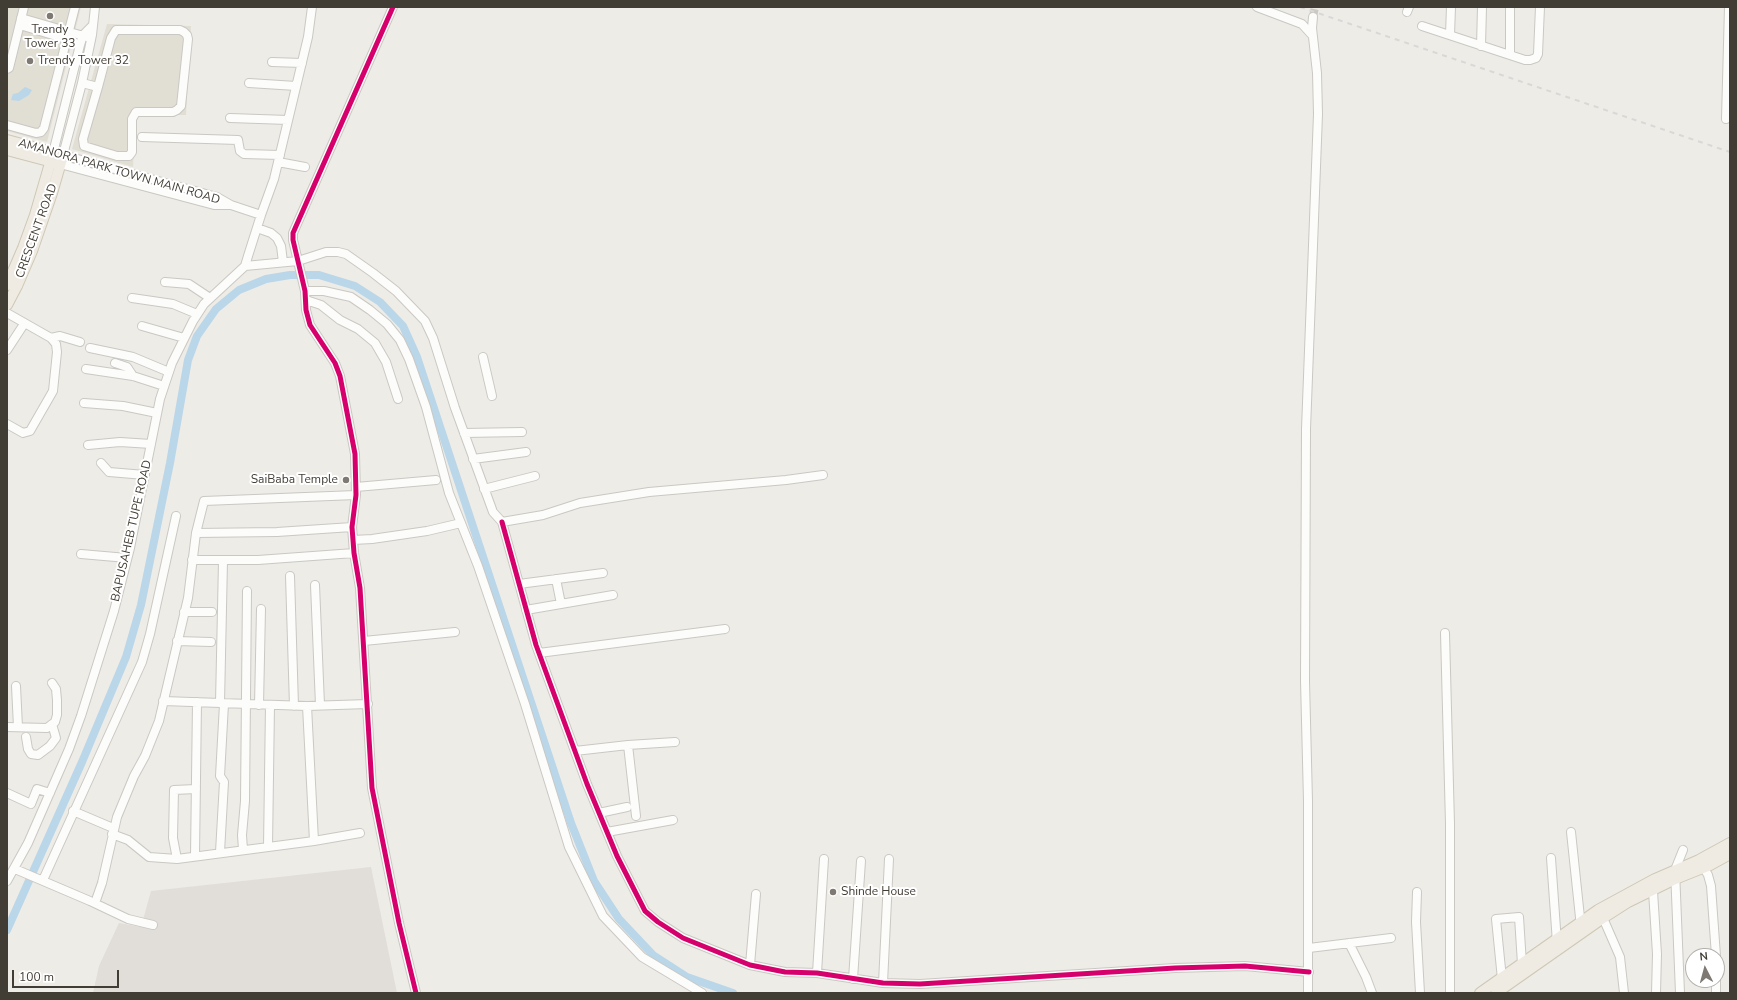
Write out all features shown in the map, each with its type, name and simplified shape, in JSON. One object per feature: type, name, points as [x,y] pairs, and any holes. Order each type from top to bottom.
[{"type":"main road","name":"AMANORA PARK TOWN MAIN ROAD","points":[[7,140],[57,159]]},
{"type":"main road","name":"AMANORA PARK TOWN MAIN ROAD","points":[[7,150],[57,159]]},
{"type":"main road","name":"CRESCENT ROAD","points":[[7,285],[23,248],[43,190],[57,159]]},
{"type":"main road","name":"CRESCENT ROAD","points":[[7,306],[32,251],[52,193],[57,159]]},
{"type":"main road","points":[[1701,864],[1730,843]]},
{"type":"main road","points":[[1496,993],[1559,950],[1581,928],[1626,894],[1730,854]]},
{"type":"main road","points":[[1480,993],[1502,979],[1556,939],[1603,918],[1628,902],[1653,891],[1675,875]]},
{"type":"street","points":[[7,69],[9,68],[24,7]]},
{"type":"street","points":[[7,125],[36,133],[41,132],[44,128],[75,7]]},
{"type":"street","points":[[57,159],[80,45],[87,37],[92,26],[95,7]]},
{"type":"street","points":[[312,7],[308,37],[274,179],[245,266],[298,261],[326,252],[346,254],[373,273],[401,296],[425,321],[433,338],[484,489],[493,512],[502,522],[539,653],[575,751],[617,856],[645,911],[658,922],[683,938],[750,965],[785,972],[817,974],[883,983],[920,984],[1175,968],[1246,966],[1309,972]]},
{"type":"street","points":[[393,7],[293,233],[293,240],[301,270],[310,325],[335,363],[340,376],[355,454],[356,491],[352,527],[354,553],[360,588],[372,788],[399,924],[416,993]]},
{"type":"street","points":[[1257,7],[1302,24],[1313,36]]},
{"type":"street","points":[[1450,35],[1451,7]]},
{"type":"street","points":[[1482,7],[1482,46]]},
{"type":"street","points":[[1510,7],[1510,55]]},
{"type":"street","points":[[1422,26],[1525,60],[1536,58],[1538,54],[1540,7]]},
{"type":"street","points":[[1726,119],[1729,7]]},
{"type":"street","points":[[1308,993],[1308,801],[1305,681],[1306,429],[1318,114],[1313,17]]},
{"type":"street","points":[[21,21],[68,30],[87,37]]},
{"type":"street","points":[[21,21],[80,45]]},
{"type":"street","points":[[116,30],[180,30],[187,35],[188,39],[181,106],[173,112],[136,112],[132,119],[132,152],[129,156],[117,156],[94,150],[87,148],[83,143],[98,87],[111,38],[116,30]]},
{"type":"street","points":[[57,159],[82,83],[87,37]]},
{"type":"street","points":[[272,62],[302,63]]},
{"type":"street","points":[[82,83],[98,87]]},
{"type":"street","points":[[249,83],[296,86]]},
{"type":"street","points":[[230,118],[288,120]]},
{"type":"street","points":[[142,137],[238,140],[240,151],[244,154],[279,159],[306,167]]},
{"type":"street","name":"AMANORA PARK TOWN MAIN ROAD","points":[[57,159],[165,183],[217,197],[231,205],[261,215]]},
{"type":"street","name":"AMANORA PARK TOWN MAIN ROAD","points":[[57,159],[163,192],[214,205],[231,205]]},
{"type":"street","points":[[163,192],[165,183]]},
{"type":"street","points":[[257,228],[271,233],[277,238],[281,246],[283,262]]},
{"type":"street","name":"BAPUSAHEB TUPE ROAD","points":[[7,881],[17,869],[69,749],[81,716],[114,611],[127,558],[157,413],[169,372],[184,338],[197,314],[210,298],[245,266]]},
{"type":"street","points":[[165,282],[188,284],[210,298]]},
{"type":"street","points":[[305,291],[324,291],[351,297],[387,324],[400,340],[409,359],[426,407],[449,493],[478,566],[570,847],[602,916],[642,957],[702,993]]},
{"type":"street","points":[[132,298],[173,304],[197,314]]},
{"type":"street","points":[[306,300],[320,305],[340,320],[358,329],[375,343],[386,362],[398,399]]},
{"type":"street","points":[[7,313],[51,338],[56,344],[57,352],[53,391],[30,432],[23,433],[7,424]]},
{"type":"street","points":[[7,350],[24,324]]},
{"type":"street","points":[[142,326],[184,338]]},
{"type":"street","points":[[51,338],[60,336],[80,342]]},
{"type":"street","points":[[90,348],[133,357],[169,372]]},
{"type":"street","points":[[484,357],[492,396]]},
{"type":"street","points":[[115,363],[127,367],[132,376]]},
{"type":"street","points":[[86,369],[132,376],[164,386]]},
{"type":"street","points":[[84,403],[122,406],[157,413]]},
{"type":"street","points":[[464,433],[522,432]]},
{"type":"street","points":[[88,445],[120,442],[151,444]]},
{"type":"street","points":[[473,459],[526,452]]},
{"type":"street","points":[[101,463],[109,472],[145,475]]},
{"type":"street","points":[[502,522],[543,515],[580,503],[649,492],[786,480],[823,475]]},
{"type":"street","points":[[484,489],[535,476]]},
{"type":"street","points":[[95,903],[106,867],[113,831],[134,776],[145,756],[159,721],[184,612],[196,533],[204,501],[356,491],[436,480]]},
{"type":"street","points":[[40,879],[142,662],[150,634],[176,516]]},
{"type":"street","points":[[353,540],[372,539],[427,531],[460,522]]},
{"type":"street","points":[[196,533],[231,534],[352,527]]},
{"type":"street","points":[[192,560],[223,561],[354,553]]},
{"type":"street","points":[[81,554],[127,558]]},
{"type":"street","points":[[220,852],[224,782],[220,776],[223,561]]},
{"type":"street","points":[[519,584],[603,573]]},
{"type":"street","points":[[290,576],[294,706]]},
{"type":"street","points":[[556,579],[561,604]]},
{"type":"street","points":[[315,585],[320,705]]},
{"type":"street","points":[[243,850],[242,835],[245,801],[247,591]]},
{"type":"street","points":[[526,610],[614,595]]},
{"type":"street","points":[[259,705],[261,609]]},
{"type":"street","points":[[184,612],[212,612]]},
{"type":"street","points":[[539,653],[725,629]]},
{"type":"street","points":[[364,641],[455,632]]},
{"type":"street","points":[[1445,633],[1450,824],[1450,993]]},
{"type":"street","points":[[177,641],[211,642]]},
{"type":"street","points":[[7,727],[47,728],[55,722],[57,715],[57,700],[56,690],[52,683]]},
{"type":"street","points":[[16,686],[18,727]]},
{"type":"street","points":[[163,701],[294,706],[368,704]]},
{"type":"street","points":[[195,856],[197,702]]},
{"type":"street","points":[[268,847],[270,705]]},
{"type":"street","points":[[307,706],[314,841]]},
{"type":"street","points":[[26,737],[28,750],[31,754],[38,755],[50,746],[56,738],[52,724]]},
{"type":"street","points":[[575,751],[628,744],[675,742]]},
{"type":"street","points":[[628,744],[636,816]]},
{"type":"street","points":[[7,793],[31,804],[37,789],[50,793]]},
{"type":"street","points":[[177,859],[173,838],[174,790],[196,789]]},
{"type":"street","points":[[599,813],[627,807]]},
{"type":"street","points":[[73,811],[128,840],[149,857],[177,859],[220,852],[314,841],[360,833]]},
{"type":"street","points":[[607,832],[673,820]]},
{"type":"street","points":[[1571,832],[1581,928]]},
{"type":"street","points":[[1680,993],[1675,875],[1683,850]]},
{"type":"street","points":[[1551,858],[1556,939],[1559,950]]},
{"type":"street","points":[[817,974],[824,859]]},
{"type":"street","points":[[883,983],[889,860]]},
{"type":"street","points":[[853,979],[861,861]]},
{"type":"street","points":[[1701,864],[1708,875],[1711,886],[1715,948]]},
{"type":"street","points":[[17,869],[128,919],[153,925]]},
{"type":"street","points":[[1653,891],[1657,954],[1656,993]]},
{"type":"street","points":[[1417,892],[1416,922],[1420,993]]},
{"type":"street","points":[[750,965],[756,894]]},
{"type":"street","points":[[1502,979],[1496,919],[1519,917],[1522,964]]},
{"type":"street","points":[[1603,918],[1620,957],[1624,993]]},
{"type":"street","points":[[1309,948],[1391,938]]},
{"type":"street","points":[[1349,943],[1366,977],[1372,993]]},
{"type":"shaded area","points":[[7,7],[81,7],[47,142],[7,131]]},
{"type":"shaded area","points":[[107,24],[191,26],[186,115],[136,115],[133,167],[72,149]]},
{"type":"shaded area","points":[[371,867],[397,993],[93,993],[99,966],[119,923],[141,927],[151,891]]},
{"type":"water","points":[[25,87],[32,90],[29,95],[19,101],[11,100],[13,94],[18,93]]},
{"type":"waterway","points":[[7,930],[82,762],[126,657],[141,605],[170,463],[188,360],[197,336],[216,309],[239,290],[266,279],[290,275],[319,275],[355,286],[380,302],[403,326],[417,357],[571,823],[594,881],[619,919],[653,955],[687,977],[733,993]]},
{"type":"tunnel","points":[[1313,17],[1315,7]]},
{"type":"railway","points":[[1300,7],[1730,152]]},
{"type":"cycle path","points":[[393,7],[293,233],[293,240],[305,291],[306,310],[310,325],[335,363],[340,376],[355,454],[356,495],[352,527],[354,553],[360,588],[372,788],[399,923],[416,993]]},
{"type":"cycle path","points":[[502,522],[536,645],[587,784],[617,856],[645,911],[658,922],[683,938],[750,965],[785,972],[817,973],[883,983],[920,984],[1175,968],[1245,966],[1309,972]]},
{"type":"place","name":"Trendy Tower 33","points":[[50,16]]},
{"type":"place","name":"Trendy Tower 32","points":[[30,61]]},
{"type":"place","name":"SaiBaba Temple","points":[[346,480]]},
{"type":"place","name":"Shinde House","points":[[833,892]]}]
